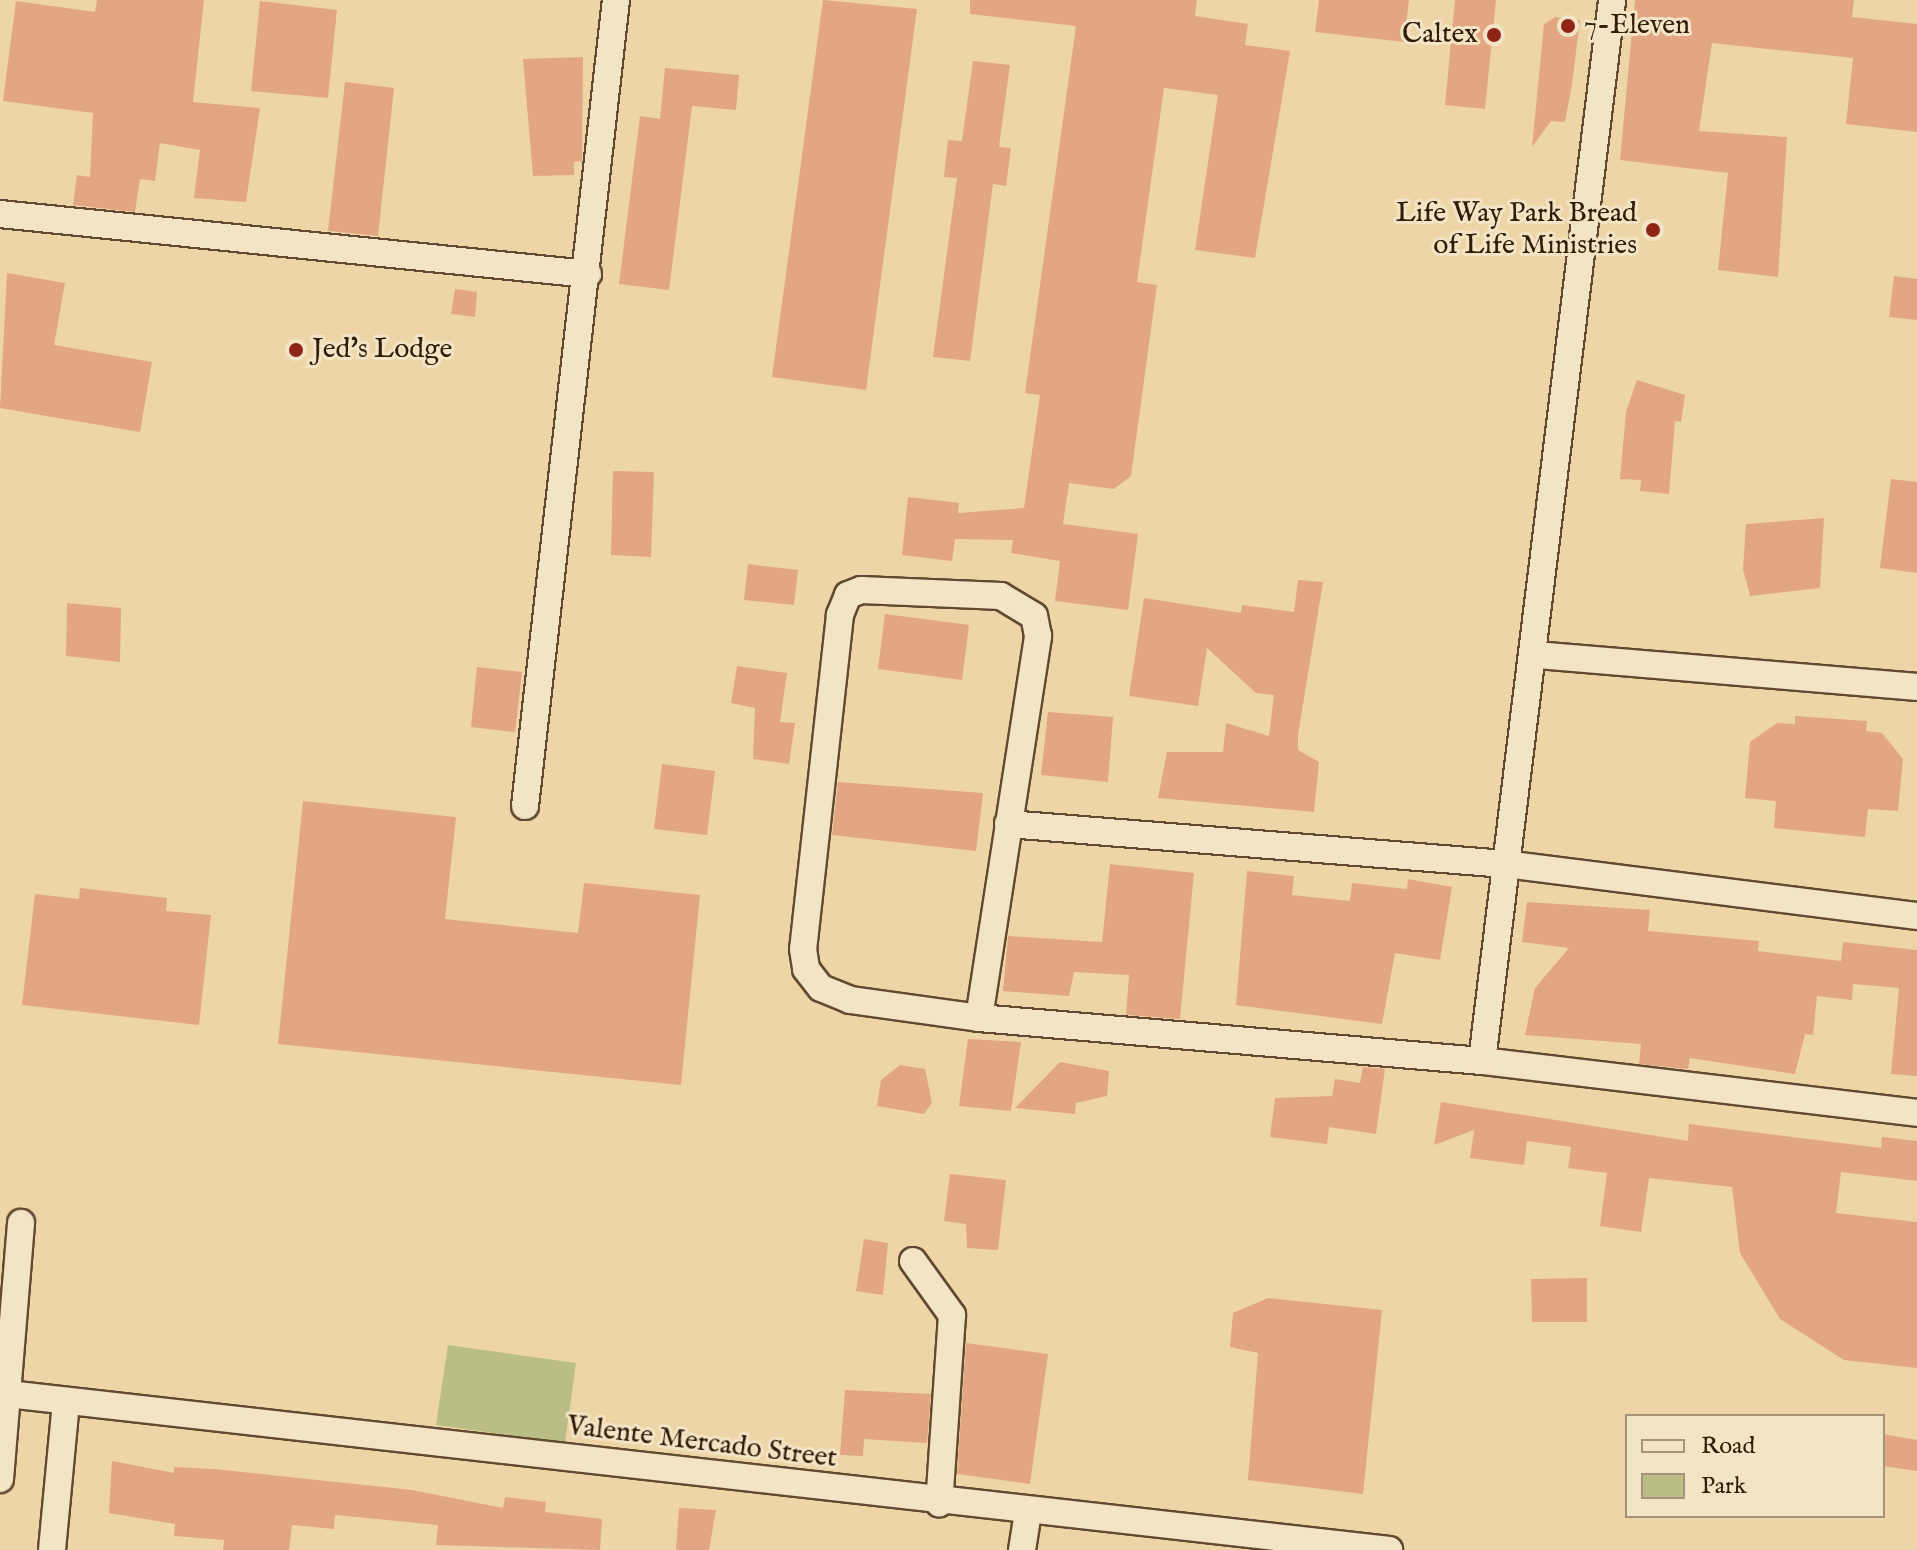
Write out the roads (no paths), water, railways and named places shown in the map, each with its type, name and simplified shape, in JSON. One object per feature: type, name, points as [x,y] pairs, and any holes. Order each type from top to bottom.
[{"type":"street","points":[[525,806],[588,274],[616,0]]},
{"type":"street","points":[[1482,1061],[1505,864],[1536,655],[1612,0]]},
{"type":"street","points":[[0,214],[588,274]]},
{"type":"street","points":[[979,1018],[1038,636],[1034,616],[1001,596],[884,588],[848,595],[838,630],[806,969],[821,988],[850,1000],[979,1018],[1482,1061],[1917,1113]]},
{"type":"street","points":[[1536,655],[1917,687]]},
{"type":"street","points":[[1008,824],[1505,864],[1917,916]]},
{"type":"street","points":[[0,1479],[21,1223]]},
{"type":"street","points":[[913,1261],[952,1315],[939,1504]]},
{"type":"street","name":"Valente Mercado Street","points":[[8,1394],[939,1504],[1389,1550]]},
{"type":"street","points":[[52,1550],[66,1401]]},
{"type":"street","points":[[1022,1550],[1028,1513]]},
{"type":"place","name":"7-Eleven","points":[[1568,26]]},
{"type":"place","name":"Caltex","points":[[1494,35]]},
{"type":"place","name":"Life Way Park Bread of Life Ministries","points":[[1653,230]]},
{"type":"place","name":"Jed's Lodge","points":[[296,350]]}]
